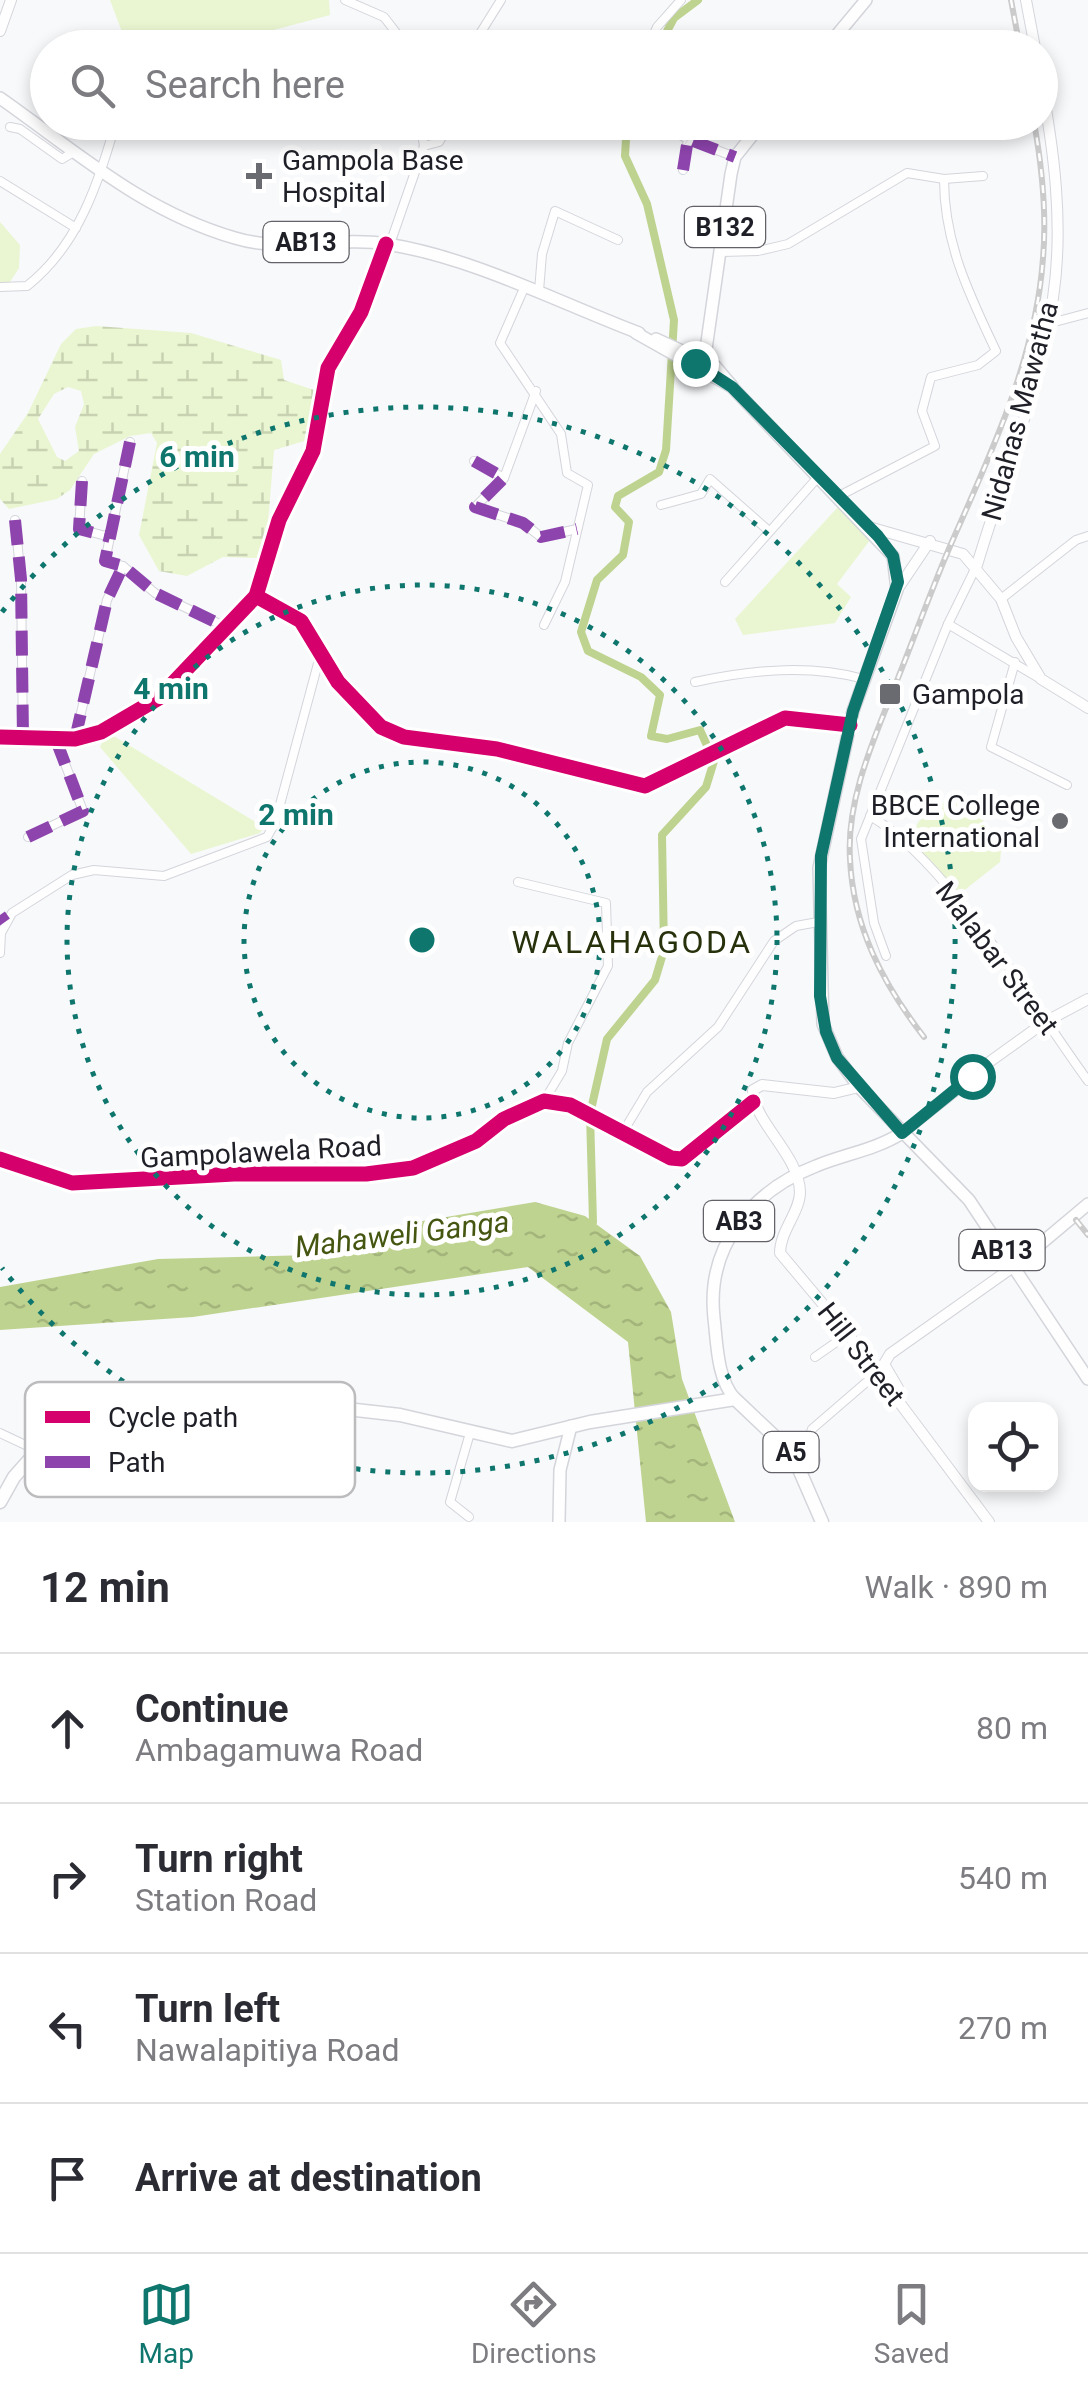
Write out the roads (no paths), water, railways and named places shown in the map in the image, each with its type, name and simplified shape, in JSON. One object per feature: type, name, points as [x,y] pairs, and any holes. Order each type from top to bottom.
[{"type":"highway","points":[[355,1409],[400,1415],[512,1441],[571,1426],[735,1398]]},
{"type":"highway","name":"A5","points":[[735,1398],[792,1453],[822,1522]]},
{"type":"highway","points":[[0,1502],[25,1466]]},
{"type":"main road","points":[[841,30],[866,0]]},
{"type":"main road","name":"AB13","points":[[0,98],[30,121]]},
{"type":"main road","name":"AB13","points":[[55,140],[100,175],[163,208],[237,239],[269,243],[358,240],[388,244],[539,291],[696,360],[724,374],[732,387],[869,527],[893,556],[897,590],[850,725],[819,868],[823,1024],[837,1058],[859,1087],[953,1180],[1088,1379]]},
{"type":"main road","name":"B132","points":[[696,360],[706,341],[736,157],[749,140]]},
{"type":"main road","name":"AB3","points":[[735,1398],[725,1384],[718,1348],[715,1271],[741,1219],[766,1194],[796,1175],[902,1133]]},
{"type":"main road","points":[[1013,1267],[1086,1209]]},
{"type":"main road","points":[[560,1470],[571,1426]]},
{"type":"main road","points":[[552,1431],[560,1470],[559,1522]]},
{"type":"street","points":[[0,30],[11,0]]},
{"type":"street","points":[[345,0],[384,18],[394,30]]},
{"type":"street","points":[[482,30],[501,0]]},
{"type":"street","points":[[655,30],[681,0]]},
{"type":"street","points":[[1026,0],[1032,30]]},
{"type":"street","points":[[10,127],[30,136]]},
{"type":"street","points":[[35,140],[62,159],[72,153]]},
{"type":"street","points":[[0,287],[27,286],[60,254],[100,175],[111,140]]},
{"type":"street","points":[[0,737],[75,740],[101,732],[160,698],[256,596],[279,520],[314,451],[328,368],[361,312],[423,140]]},
{"type":"street","points":[[424,146],[441,140]]},
{"type":"street","points":[[683,170],[688,140],[736,157]]},
{"type":"street","name":"Nidahas Mawatha","points":[[977,565],[1048,324],[1059,238],[1052,140]]},
{"type":"street","points":[[722,252],[758,252],[788,244],[907,173],[944,179],[983,176]]},
{"type":"street","points":[[839,496],[935,446],[922,411],[931,377],[978,365],[996,350],[957,270],[944,208],[944,179]]},
{"type":"street","points":[[0,182],[76,228]]},
{"type":"street","points":[[539,291],[542,254],[555,211],[618,240]]},
{"type":"street","points":[[525,286],[500,342],[561,434],[568,472],[588,485],[565,582],[544,624]]},
{"type":"street","points":[[1048,324],[1088,312]]},
{"type":"street","points":[[536,391],[504,478],[475,507],[523,523],[541,537],[577,529]]},
{"type":"street","points":[[130,442],[105,561],[123,566],[155,593],[228,628]]},
{"type":"street","points":[[474,462],[504,478]]},
{"type":"street","points":[[725,582],[819,476]]},
{"type":"street","points":[[661,505],[701,494],[710,479],[769,531]]},
{"type":"street","points":[[82,481],[79,528],[110,536]]},
{"type":"street","points":[[15,520],[21,579],[23,739]]},
{"type":"street","name":"Nidahas Mawatha","points":[[869,527],[930,541],[963,554],[977,565],[1002,599],[1016,637],[1041,679]]},
{"type":"street","points":[[1002,599],[1076,540],[1088,536]]},
{"type":"street","points":[[897,590],[930,541]]},
{"type":"street","points":[[886,956],[862,853],[870,816],[948,624],[977,565]]},
{"type":"street","points":[[75,740],[107,600],[123,566]]},
{"type":"street","points":[[256,596],[301,621],[320,656],[382,726],[404,738],[497,748],[645,786],[785,718],[850,725]]},
{"type":"street","points":[[948,624],[1088,708]]},
{"type":"street","points":[[0,952],[2,918],[72,874],[94,870],[164,876],[267,837],[275,823],[320,656]]},
{"type":"street","points":[[1015,662],[992,747],[1066,786]]},
{"type":"street","points":[[695,682],[785,670],[832,671],[864,679]]},
{"type":"street","points":[[28,837],[83,811],[56,740]]},
{"type":"street","name":"Malabar Street","points":[[870,816],[902,840],[950,892],[1088,1081]]},
{"type":"street","points":[[518,882],[606,903],[608,966],[544,1101],[570,1105],[682,1159],[753,1102]]},
{"type":"street","points":[[618,1130],[647,1092],[718,1027],[774,941],[796,926],[818,922]]},
{"type":"street","points":[[902,1133],[1045,1022],[1088,999]]},
{"type":"street","points":[[796,1175],[777,1134],[753,1102],[754,1090],[762,1086],[834,1094],[859,1087]]},
{"type":"street","name":"Gampolawela Road","points":[[0,1159],[72,1183],[122,1184],[234,1174],[366,1174],[413,1168],[476,1141],[504,1119],[544,1101]]},
{"type":"street","name":"Hill Street","points":[[796,1175],[800,1194],[782,1234],[780,1253],[848,1334],[989,1522]]},
{"type":"street","points":[[900,1402],[898,1388],[884,1364],[890,1354],[1013,1267]]},
{"type":"street","points":[[815,1357],[848,1334]]},
{"type":"street","points":[[816,1460],[808,1442],[812,1429],[878,1373]]},
{"type":"street","points":[[0,1434],[25,1445]]},
{"type":"street","points":[[468,1516],[450,1502],[470,1434]]},
{"type":"water","name":"Mahaweli Ganga","points":[[535,1202],[585,1216],[640,1256],[671,1312],[682,1379],[735,1522],[646,1522],[628,1342],[528,1267],[193,1317],[0,1330],[0,1287],[158,1259],[310,1255],[387,1227]]},
{"type":"waterway","points":[[668,30],[674,18],[698,0]]},
{"type":"waterway","points":[[593,1222],[590,1114],[607,1039],[655,980],[664,950],[662,835],[706,787],[714,761],[700,730],[667,739],[651,736],[660,695],[641,677],[588,651],[581,632],[597,580],[623,555],[629,522],[615,507],[618,496],[659,472],[666,450],[674,320],[647,204],[625,156],[626,140]]},
{"type":"railway","points":[[1011,0],[1017,30]]},
{"type":"railway","points":[[924,1037],[883,975],[864,931],[852,884],[850,836],[872,744],[996,440],[1031,332],[1039,296],[1044,224],[1036,140]]},
{"type":"railway","points":[[1076,1220],[1088,1235]]},
{"type":"place","name":"Gampola Base Hospital","points":[[259,176]]},
{"type":"place","name":"Gampola","points":[[890,694]]},
{"type":"place","name":"BBCE College International","points":[[1060,821]]},
{"type":"district","name":"WALAHAGODA","points":[[632,942]]}]
